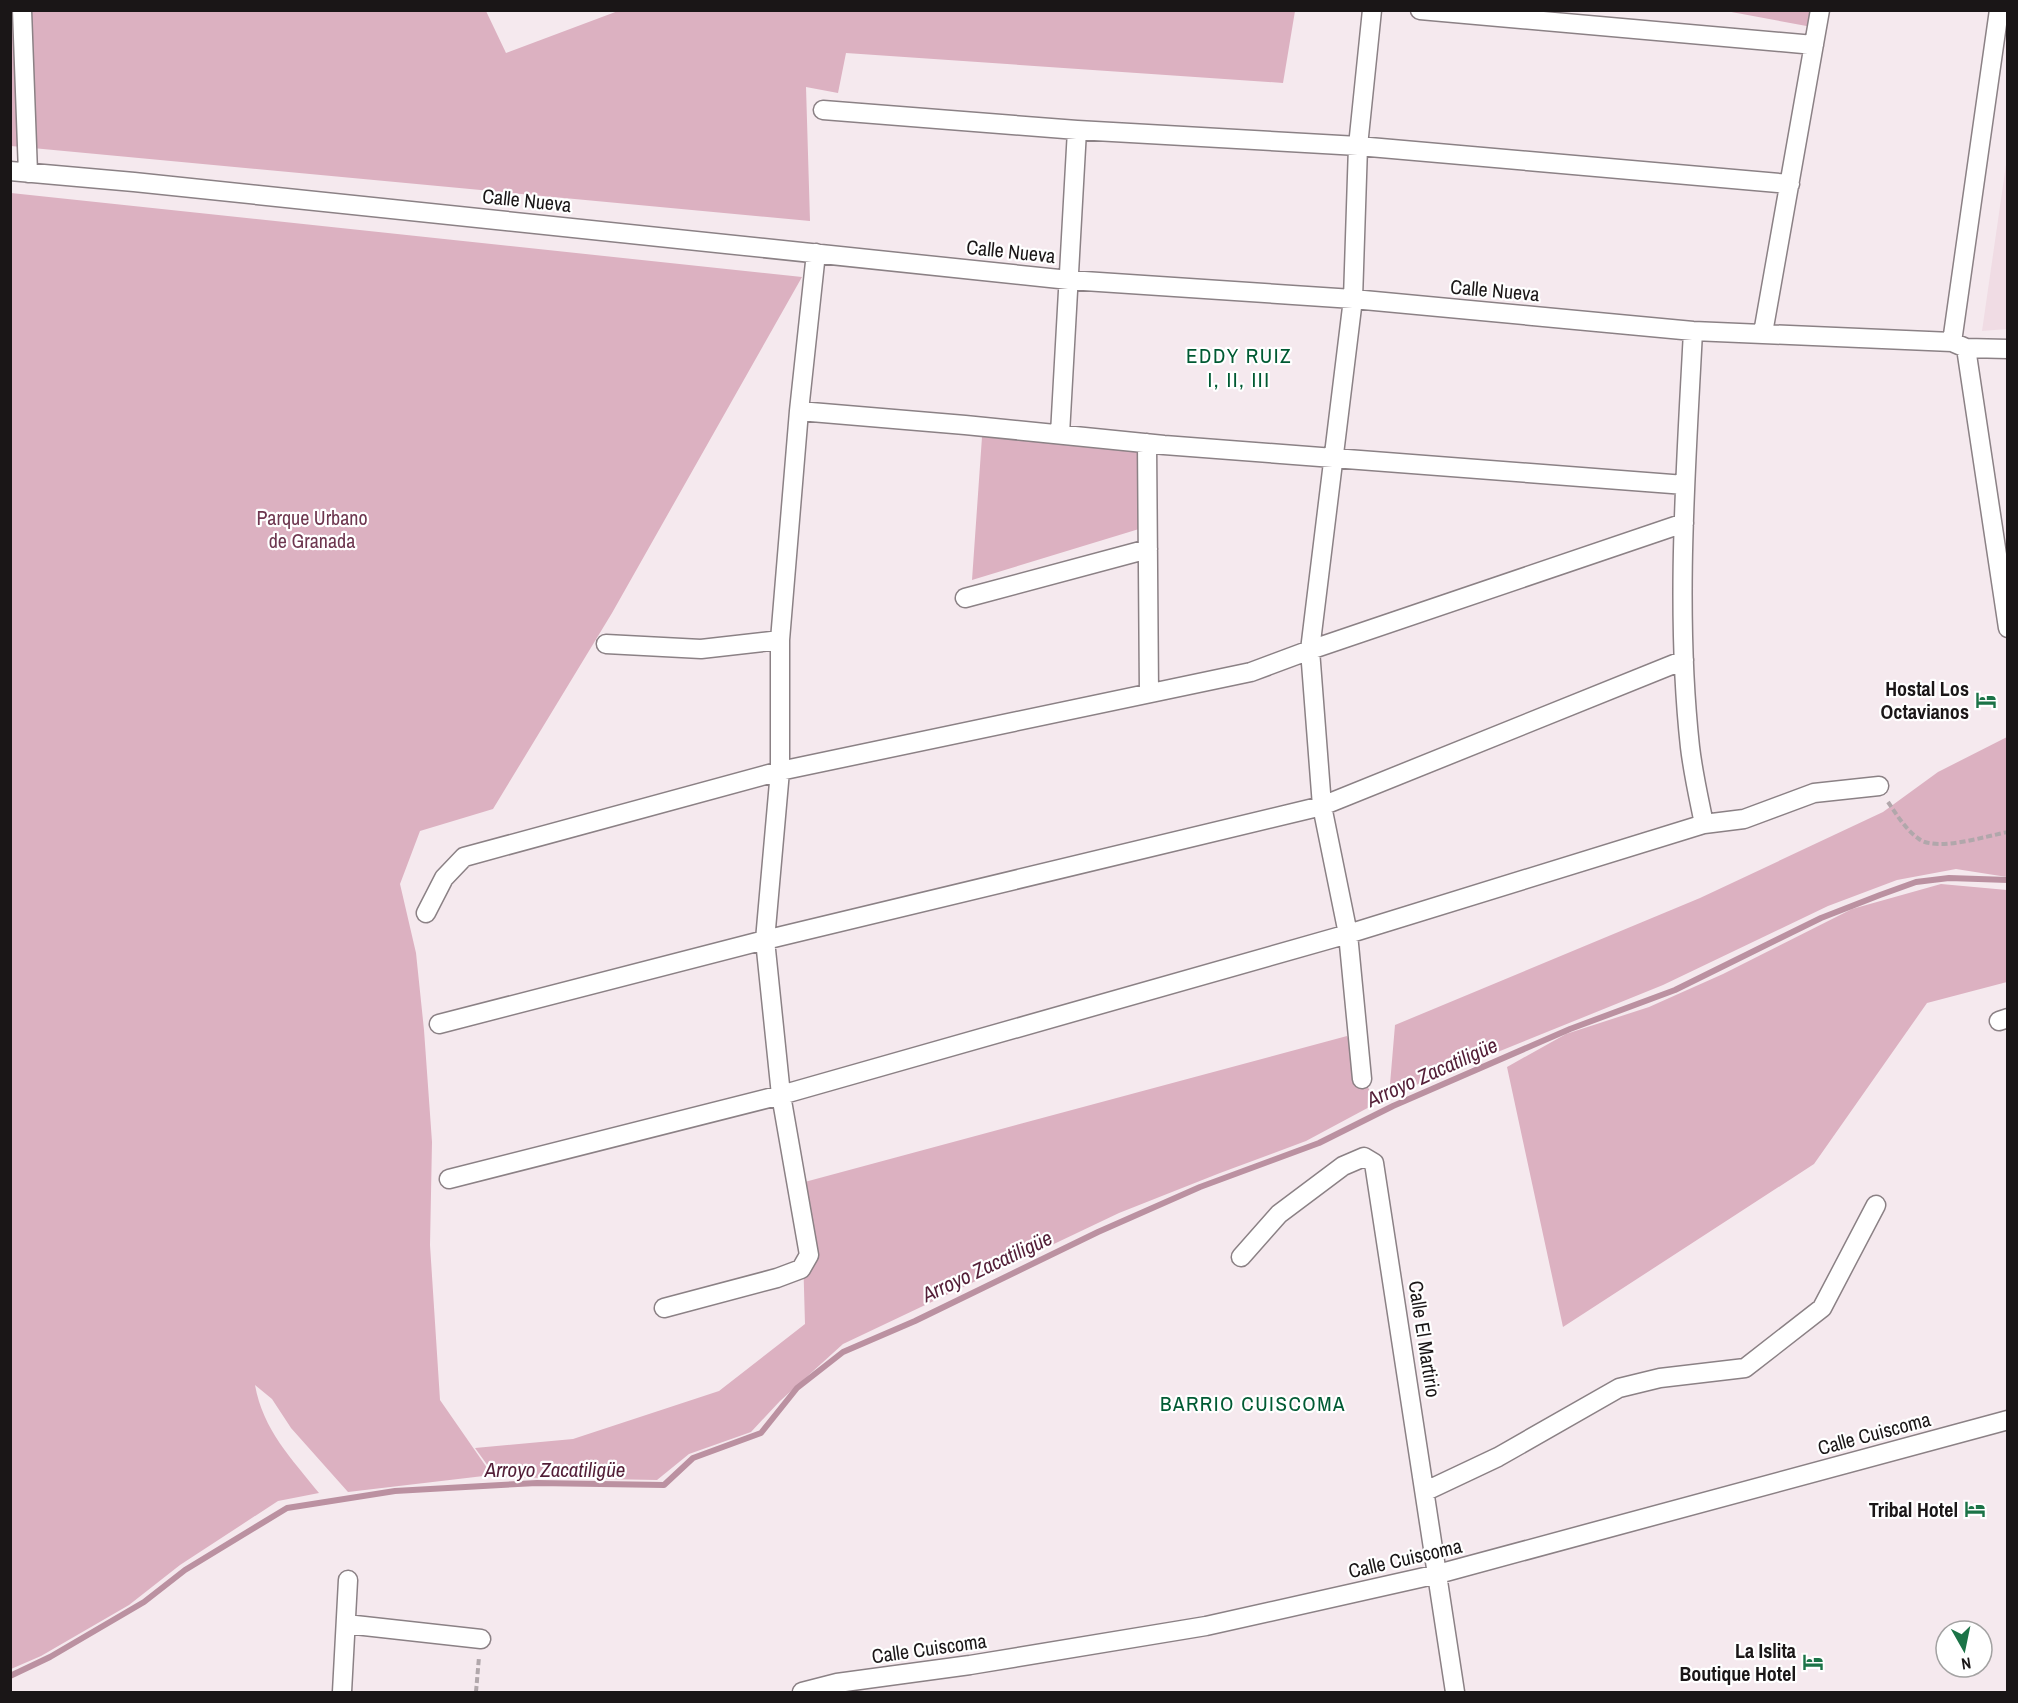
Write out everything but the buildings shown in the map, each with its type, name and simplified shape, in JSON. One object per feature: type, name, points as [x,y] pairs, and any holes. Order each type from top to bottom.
[{"type":"street","points":[[19,172],[22,10]]},
{"type":"street","points":[[1362,1079],[1348,934],[1322,806],[1310,650],[1353,298],[1358,146],[1372,10]]},
{"type":"street","points":[[1420,10],[1814,45]]},
{"type":"street","points":[[1763,333],[1820,10]]},
{"type":"street","points":[[1999,10],[1959,345],[2007,628]]},
{"type":"street","points":[[823,110],[1077,130],[1358,146],[1790,184]]},
{"type":"street","points":[[1060,434],[1077,130]]},
{"type":"street","name":"Calle Nueva","points":[[19,172],[134,182],[1069,280],[1353,298],[1694,331],[1763,333],[2007,349]]},
{"type":"street","points":[[664,1308],[777,1278],[801,1269],[809,1255],[782,1095],[765,940],[780,771],[780,640],[799,411],[816,253]]},
{"type":"street","points":[[1694,331],[1685,485],[1684,660],[1690,749],[1704,824]]},
{"type":"street","points":[[799,411],[1147,443],[1685,485]]},
{"type":"street","points":[[1147,443],[1149,693]]},
{"type":"street","points":[[426,913],[444,878],[464,857],[780,771],[1251,672],[1684,524]]},
{"type":"street","points":[[965,598],[1148,549]]},
{"type":"street","points":[[606,644],[700,649],[780,640]]},
{"type":"street","points":[[438,1024],[765,940],[1322,806],[1684,660]]},
{"type":"street","points":[[449,1179],[782,1095],[1348,934],[1704,824],[1744,819],[1814,793],[1879,786]]},
{"type":"street","name":"Calle El Martirio","points":[[1241,1257],[1279,1214],[1343,1166],[1364,1157],[1374,1163],[1455,1692]]},
{"type":"street","points":[[1426,1491],[1498,1457],[1619,1388],[1660,1378],[1745,1368],[1822,1308],[1876,1205]]},
{"type":"street","name":"Calle Cuiscoma","points":[[802,1692],[837,1683],[970,1665],[1206,1626],[1438,1574],[2007,1420]]},
{"type":"street","points":[[342,1692],[348,1580]]},
{"type":"street","points":[[345,1624],[481,1639]]},
{"type":"path","points":[[1879,786],[1901,821],[1920,840],[1940,845],[2007,832]]},
{"type":"path","points":[[476,1692],[481,1639]]},
{"type":"shaded area","points":[[2007,158],[2007,329],[1982,331]]},
{"type":"green space","points":[[10,11],[486,11],[506,53],[618,11],[1295,11],[1283,83],[846,53],[838,93],[806,87],[810,221],[11,146]]},
{"type":"green space","points":[[1726,11],[1814,11],[1812,27]]},
{"type":"green space","name":"Parque Urbano de Granada","points":[[11,193],[802,277],[612,613],[493,809],[420,831],[400,884],[416,953],[424,1030],[432,1142],[430,1245],[440,1400],[492,1475],[348,1492],[291,1428],[272,1399],[255,1385],[259,1401],[272,1430],[289,1456],[319,1493],[278,1501],[180,1565],[129,1605],[41,1656],[11,1669]]},
{"type":"green space","points":[[982,437],[1138,451],[1139,529],[972,580]]},
{"type":"green space","points":[[2007,737],[2007,877],[1956,869],[1897,880],[1828,906],[1663,985],[1389,1096],[1395,1025],[1700,898],[1883,812],[1938,772]]},
{"type":"green space","points":[[1941,884],[2007,890],[2007,982],[1927,1003],[1814,1164],[1563,1327],[1507,1067],[1566,1034],[1649,1007],[1723,974],[1852,909]]},
{"type":"green space","points":[[1347,1036],[1375,1104],[1306,1141],[1119,1213],[843,1344],[780,1401],[751,1432],[689,1454],[657,1480],[496,1477],[475,1448],[573,1439],[719,1391],[805,1324],[801,1183]]},
{"type":"waterway","name":"Arroyo Zacatiligüe","points":[[10,1676],[50,1657],[144,1602],[185,1570],[287,1508],[395,1491],[537,1483],[664,1485],[693,1458],[761,1433],[797,1388],[843,1352],[915,1321],[1098,1232],[1200,1187],[1319,1143],[1393,1106],[1570,1029],[1675,990],[1821,918],[1880,895],[1916,882],[1949,878],[2008,880]]},
{"type":"place","name":"Hostal Los Octavianos","points":[[1986,700]]},
{"type":"place","name":"Tribal Hotel","points":[[1975,1509]]},
{"type":"place","name":"La Islita Boutique Hotel","points":[[1813,1662]]},
{"type":"district","name":"EDDY RUIZ I, II, III","points":[[1239,367]]},
{"type":"district","name":"BARRIO CUISCOMA","points":[[1253,1403]]}]
